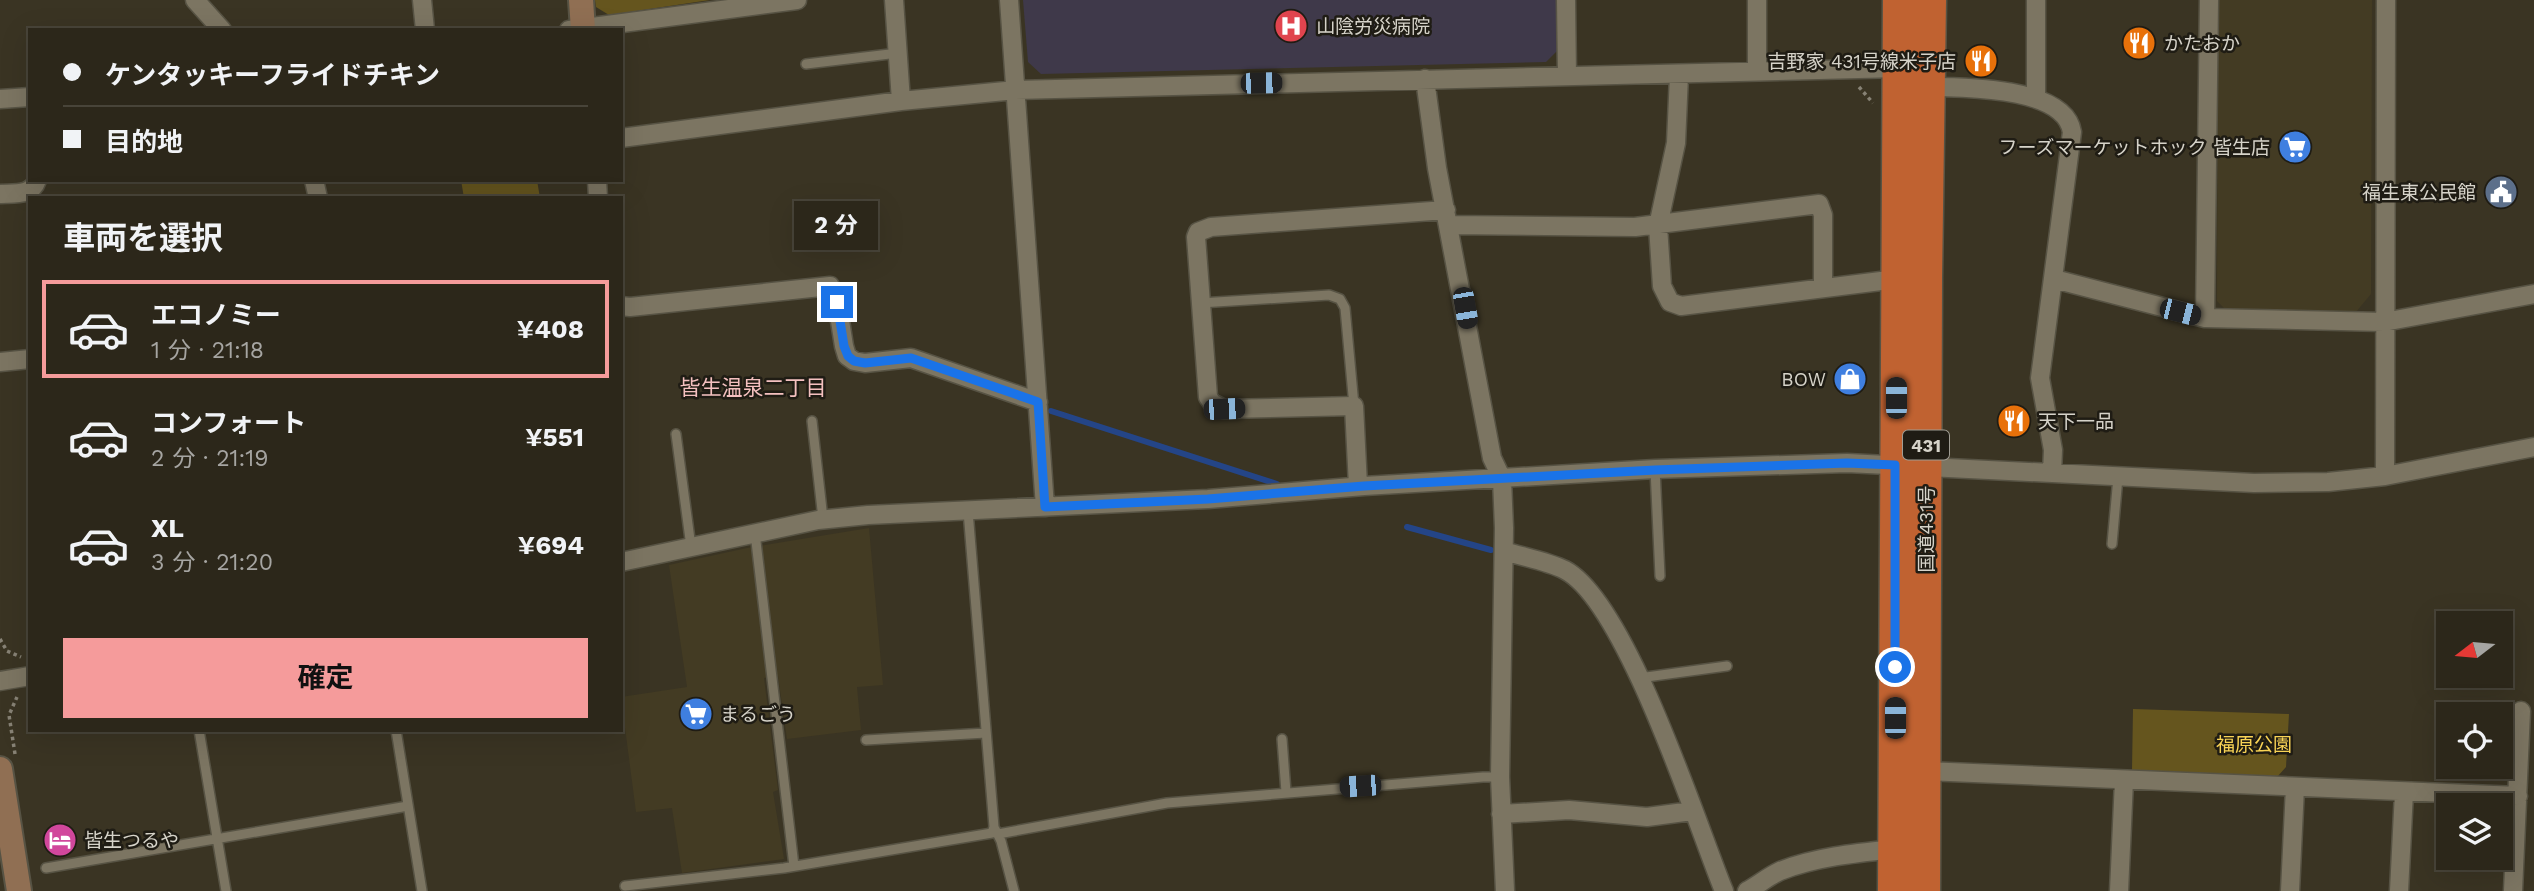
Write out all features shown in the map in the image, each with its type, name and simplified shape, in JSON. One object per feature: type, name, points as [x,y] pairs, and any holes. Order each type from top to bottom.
[{"type":"highway","name":"国道431号","points":[[1899,0],[1897,279],[1911,466],[1925,771],[1924,891]]},
{"type":"highway","name":"国道431号","points":[[1894,891],[1929,87],[1930,0]]},
{"type":"main road","points":[[578,28],[581,0]]},
{"type":"main road","points":[[0,769],[19,891]]},
{"type":"street","points":[[195,0],[220,28]]},
{"type":"street","points":[[422,0],[425,28]]},
{"type":"street","points":[[584,28],[730,3],[797,0]]},
{"type":"street","points":[[894,0],[901,101]]},
{"type":"street","points":[[1009,0],[1045,507]]},
{"type":"street","points":[[1566,0],[1567,75]]},
{"type":"street","points":[[1757,0],[1757,71]]},
{"type":"street","points":[[2036,0],[2036,98]]},
{"type":"street","points":[[2205,318],[2209,0]]},
{"type":"street","points":[[2385,476],[2386,0]]},
{"type":"street","points":[[623,138],[901,101],[1016,90],[1899,68]]},
{"type":"street","points":[[1679,75],[1676,143],[1658,226],[1662,286],[1666,297],[1675,305],[1897,279]]},
{"type":"street","points":[[1424,79],[1437,168],[1492,458],[1502,479],[1504,551],[1500,777],[1505,891]]},
{"type":"street","points":[[1929,87],[1982,88],[2036,98],[2064,115],[2070,122],[2072,132],[2040,379],[2053,450],[2052,473]]},
{"type":"street","points":[[0,99],[28,97]]},
{"type":"street","points":[[0,194],[29,191],[36,182]]},
{"type":"street","points":[[1358,486],[1354,406],[1219,407],[1208,397],[1195,243],[1198,232],[1204,229],[1448,218],[1562,228],[1658,226],[1819,204],[1823,215],[1824,287]]},
{"type":"street","points":[[2054,279],[2205,318],[2384,322],[2534,294]]},
{"type":"street","points":[[623,306],[830,286],[837,302],[844,346],[848,356],[854,361],[865,363],[911,358],[1038,402]]},
{"type":"street","points":[[0,362],[28,359]]},
{"type":"street","points":[[623,562],[823,519],[1208,499],[1358,486],[1847,463],[2255,483],[2328,482],[2385,476],[2534,447]]},
{"type":"street","points":[[1504,551],[1566,571],[1601,606],[1625,646],[1639,678],[1724,891]]},
{"type":"street","points":[[0,681],[28,667]]},
{"type":"street","points":[[2513,891],[2521,711]]},
{"type":"street","points":[[1925,771],[2518,796]]},
{"type":"street","points":[[2119,891],[2124,780]]},
{"type":"street","points":[[2290,891],[2295,787]]},
{"type":"street","points":[[2399,891],[2404,792]]},
{"type":"street","points":[[1501,814],[1569,810],[1647,817],[1692,811]]},
{"type":"street","points":[[1747,891],[1779,872],[1804,864],[1849,854],[1894,849]]},
{"type":"lane","points":[[806,64],[898,53]]},
{"type":"lane","points":[[1200,303],[1336,296],[1344,302],[1345,308],[1354,406]]},
{"type":"lane","points":[[812,421],[823,519]]},
{"type":"lane","points":[[676,434],[691,547]]},
{"type":"lane","points":[[1655,470],[1660,576]]},
{"type":"lane","points":[[2112,544],[2118,477]]},
{"type":"lane","points":[[968,511],[996,831],[1014,891]]},
{"type":"lane","points":[[755,533],[794,866]]},
{"type":"lane","points":[[1639,678],[1727,666]]},
{"type":"lane","points":[[199,732],[226,891]]},
{"type":"lane","points":[[396,732],[422,891]]},
{"type":"lane","points":[[866,740],[986,733]]},
{"type":"lane","points":[[1282,739],[1286,792]]},
{"type":"lane","points":[[625,886],[794,866],[1167,803],[1482,776],[1500,777]]},
{"type":"lane","points":[[46,868],[408,806]]},
{"type":"path","points":[[1852,79],[1874,104]]},
{"type":"path","points":[[0,641],[28,667]]},
{"type":"path","points":[[10,653],[11,662]]},
{"type":"path","points":[[3,717],[9,715]]},
{"type":"shaded area","name":"山陰労災病院","points":[[1023,0],[1556,0],[1557,51],[1546,62],[1041,74],[1028,62]]},
{"type":"shaded area","name":"フーズマーケットホック 皆生店","points":[[2218,0],[2372,0],[2371,294],[2356,312],[2227,311],[2217,301]]},
{"type":"shaded area","name":"まるごう","points":[[869,528],[883,685],[857,687],[861,730],[787,739],[778,676],[764,678],[778,790],[773,792],[784,859],[682,873],[672,808],[636,812],[623,697],[687,687],[669,565],[747,548]]},
{"type":"green space","points":[[595,0],[710,0],[609,15],[596,7]]},
{"type":"green space","points":[[461,182],[537,182],[540,196],[464,196]]},
{"type":"green space","name":"福原公園","points":[[2133,709],[2289,714],[2286,767],[2277,777],[2132,771]]},
{"type":"waterway","points":[[1051,411],[1277,484]]},
{"type":"waterway","points":[[1407,527],[1491,550]]},
{"type":"place","name":"山陰労災病院","points":[[1291,26]]},
{"type":"place","name":"かたおか","points":[[2139,43]]},
{"type":"place","name":"吉野家 431号線米子店","points":[[1981,61]]},
{"type":"place","name":"フーズマーケットホック 皆生店","points":[[2295,147]]},
{"type":"place","name":"福生東公民館","points":[[2501,192]]},
{"type":"place","name":"BOW","points":[[1850,379]]},
{"type":"place","name":"天下一品","points":[[2014,421]]},
{"type":"place","name":"まるごう","points":[[696,714]]},
{"type":"place","name":"皆生つるや","points":[[60,840]]},
{"type":"district","name":"皆生温泉二丁目","points":[[753,387]]},
{"type":"route","points":[[837,302],[844,346],[848,356],[854,361],[865,363],[911,358],[1038,402],[1045,507],[1655,470],[1847,463],[1895,465],[1895,667]]}]
